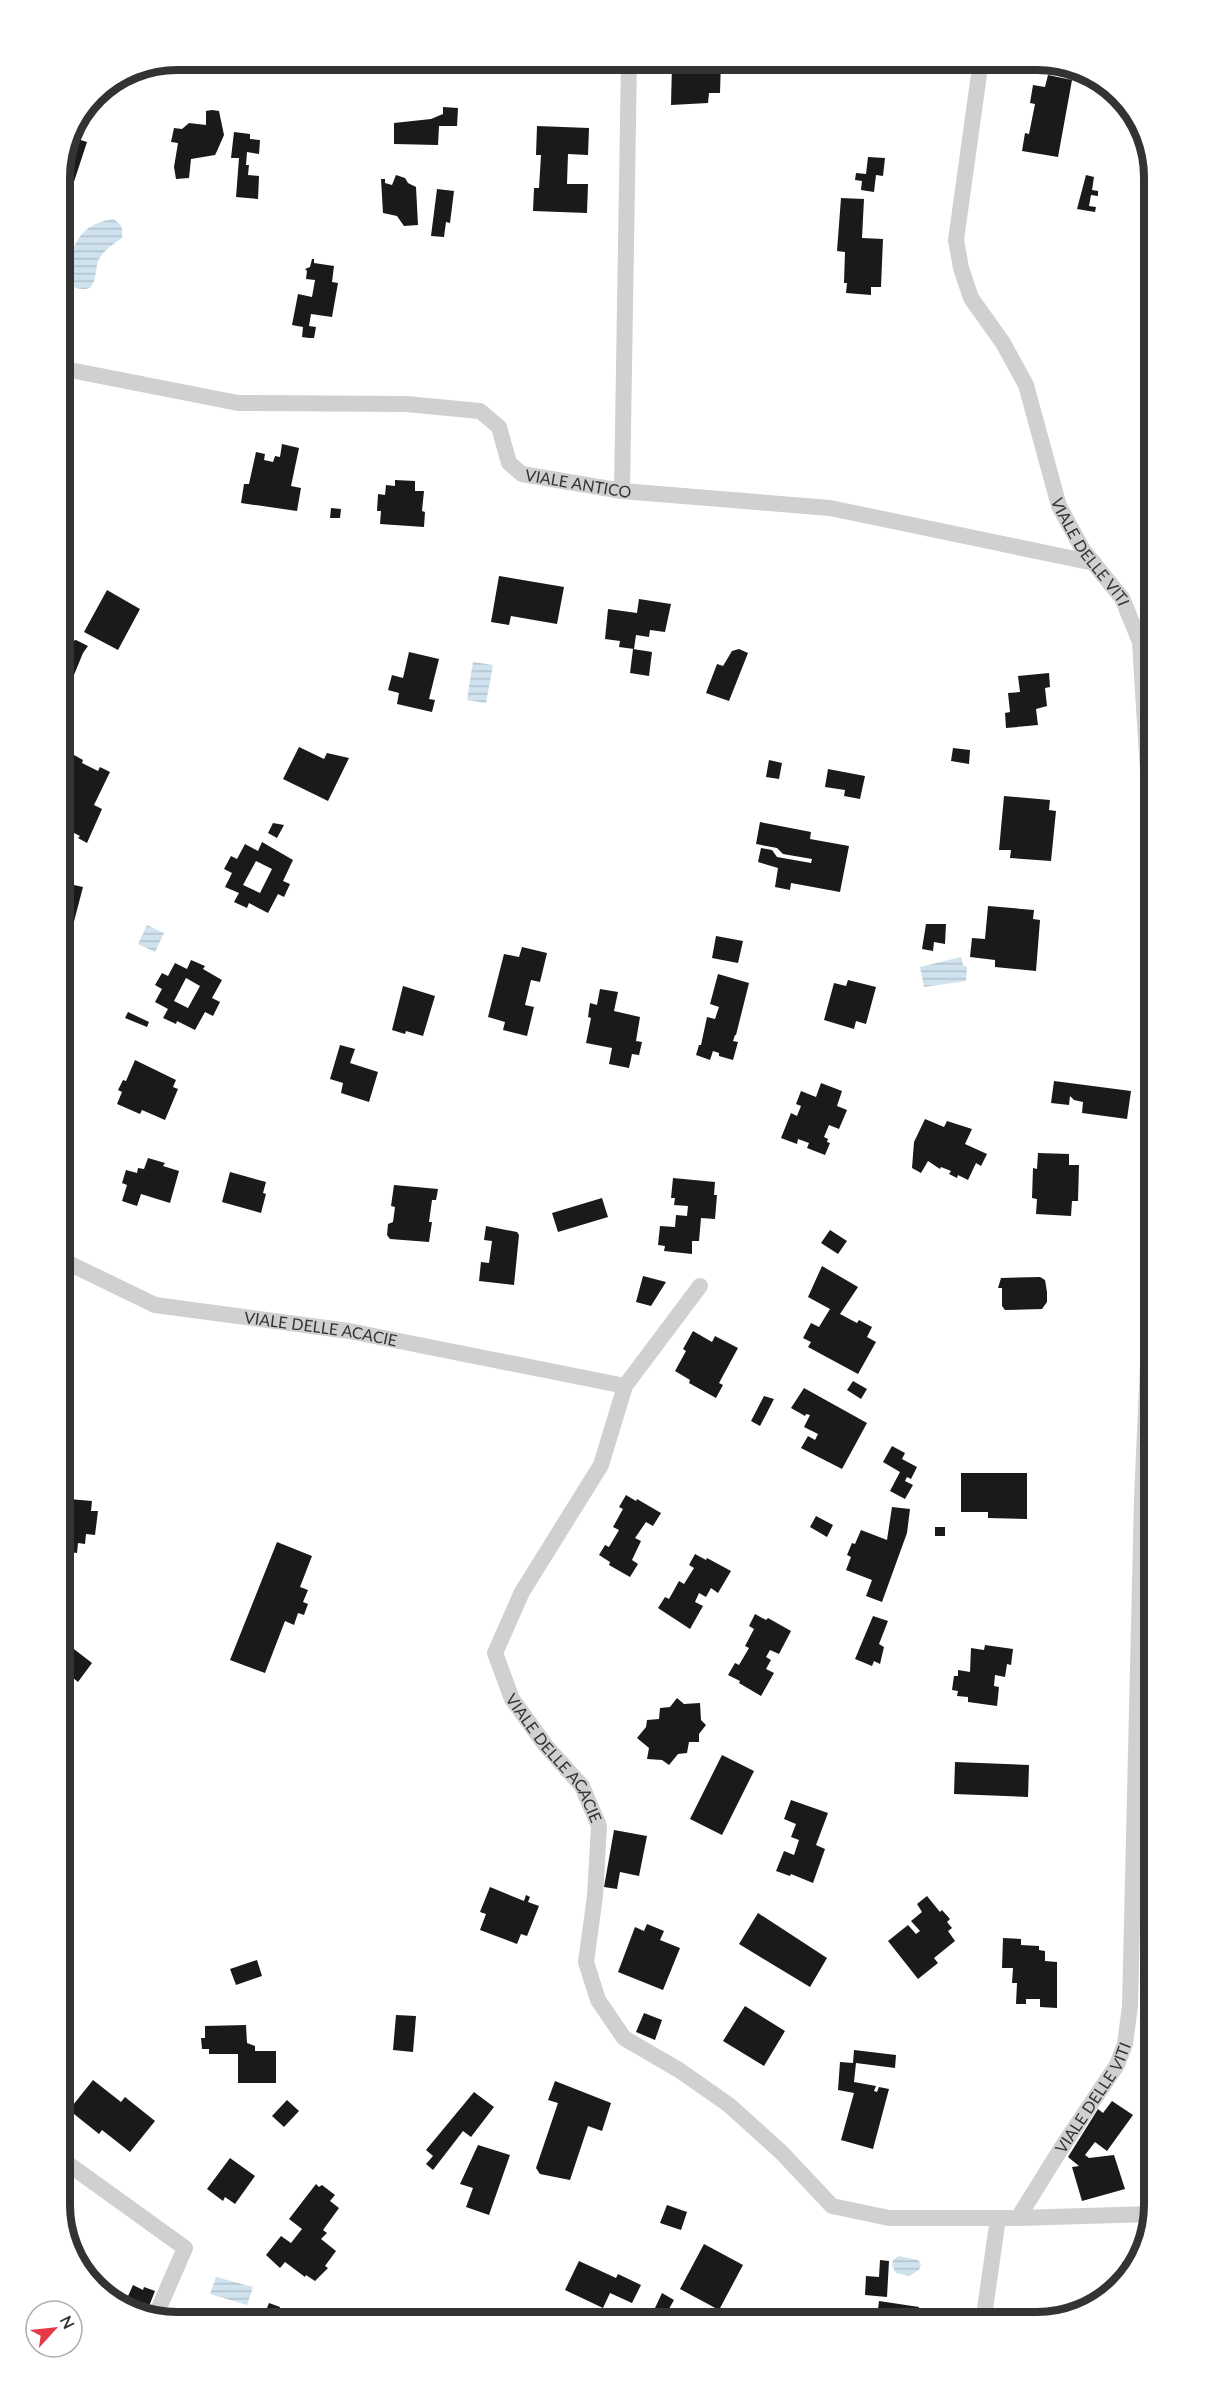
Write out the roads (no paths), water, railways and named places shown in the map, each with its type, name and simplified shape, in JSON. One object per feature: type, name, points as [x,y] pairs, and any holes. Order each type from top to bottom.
[{"type":"street","points":[[622,491],[629,71]]},
{"type":"street","name":"VIALE DELLE VITI","points":[[979,71],[956,240],[961,268],[971,298],[1003,343],[1026,385],[1059,506],[1083,550],[1122,598],[1140,642],[1144,707]]},
{"type":"street","name":"VIALE ANTICO","points":[[71,370],[238,403],[406,404],[480,411],[499,427],[509,463],[522,474],[622,491],[830,508],[1094,563]]},
{"type":"street","name":"VIALE DELLE ACACIE","points":[[70,1264],[155,1305],[349,1331],[625,1386]]},
{"type":"street","name":"VIALE DELLE ACACIE","points":[[700,1287],[625,1386],[601,1465],[522,1592],[495,1653],[512,1699],[546,1746],[582,1786],[599,1826],[595,1896],[586,1962],[597,2000],[624,2038],[679,2070],[729,2105],[781,2152],[832,2206],[889,2218],[1018,2218],[1144,2214]]},
{"type":"street","name":"VIALE DELLE VITI","points":[[1018,2218],[1062,2147],[1117,2066],[1125,2044],[1130,2006],[1144,1464]]},
{"type":"street","points":[[70,2165],[185,2248],[158,2310]]},
{"type":"street","points":[[985,2312],[998,2218]]},
{"type":"water","points":[[113,219],[121,227],[122,238],[100,257],[94,282],[90,288],[82,289],[72,286],[71,256],[74,247],[84,232],[101,222]]},
{"type":"water","points":[[473,662],[493,665],[486,703],[467,700]]},
{"type":"water","points":[[147,925],[164,933],[155,952],[138,944]]},
{"type":"water","points":[[961,957],[963,965],[967,967],[966,981],[924,987],[920,967]]},
{"type":"water","points":[[899,2256],[918,2260],[921,2264],[919,2270],[909,2276],[896,2273],[892,2265],[893,2260]]},
{"type":"water","points":[[216,2277],[253,2287],[247,2305],[210,2294]]}]
